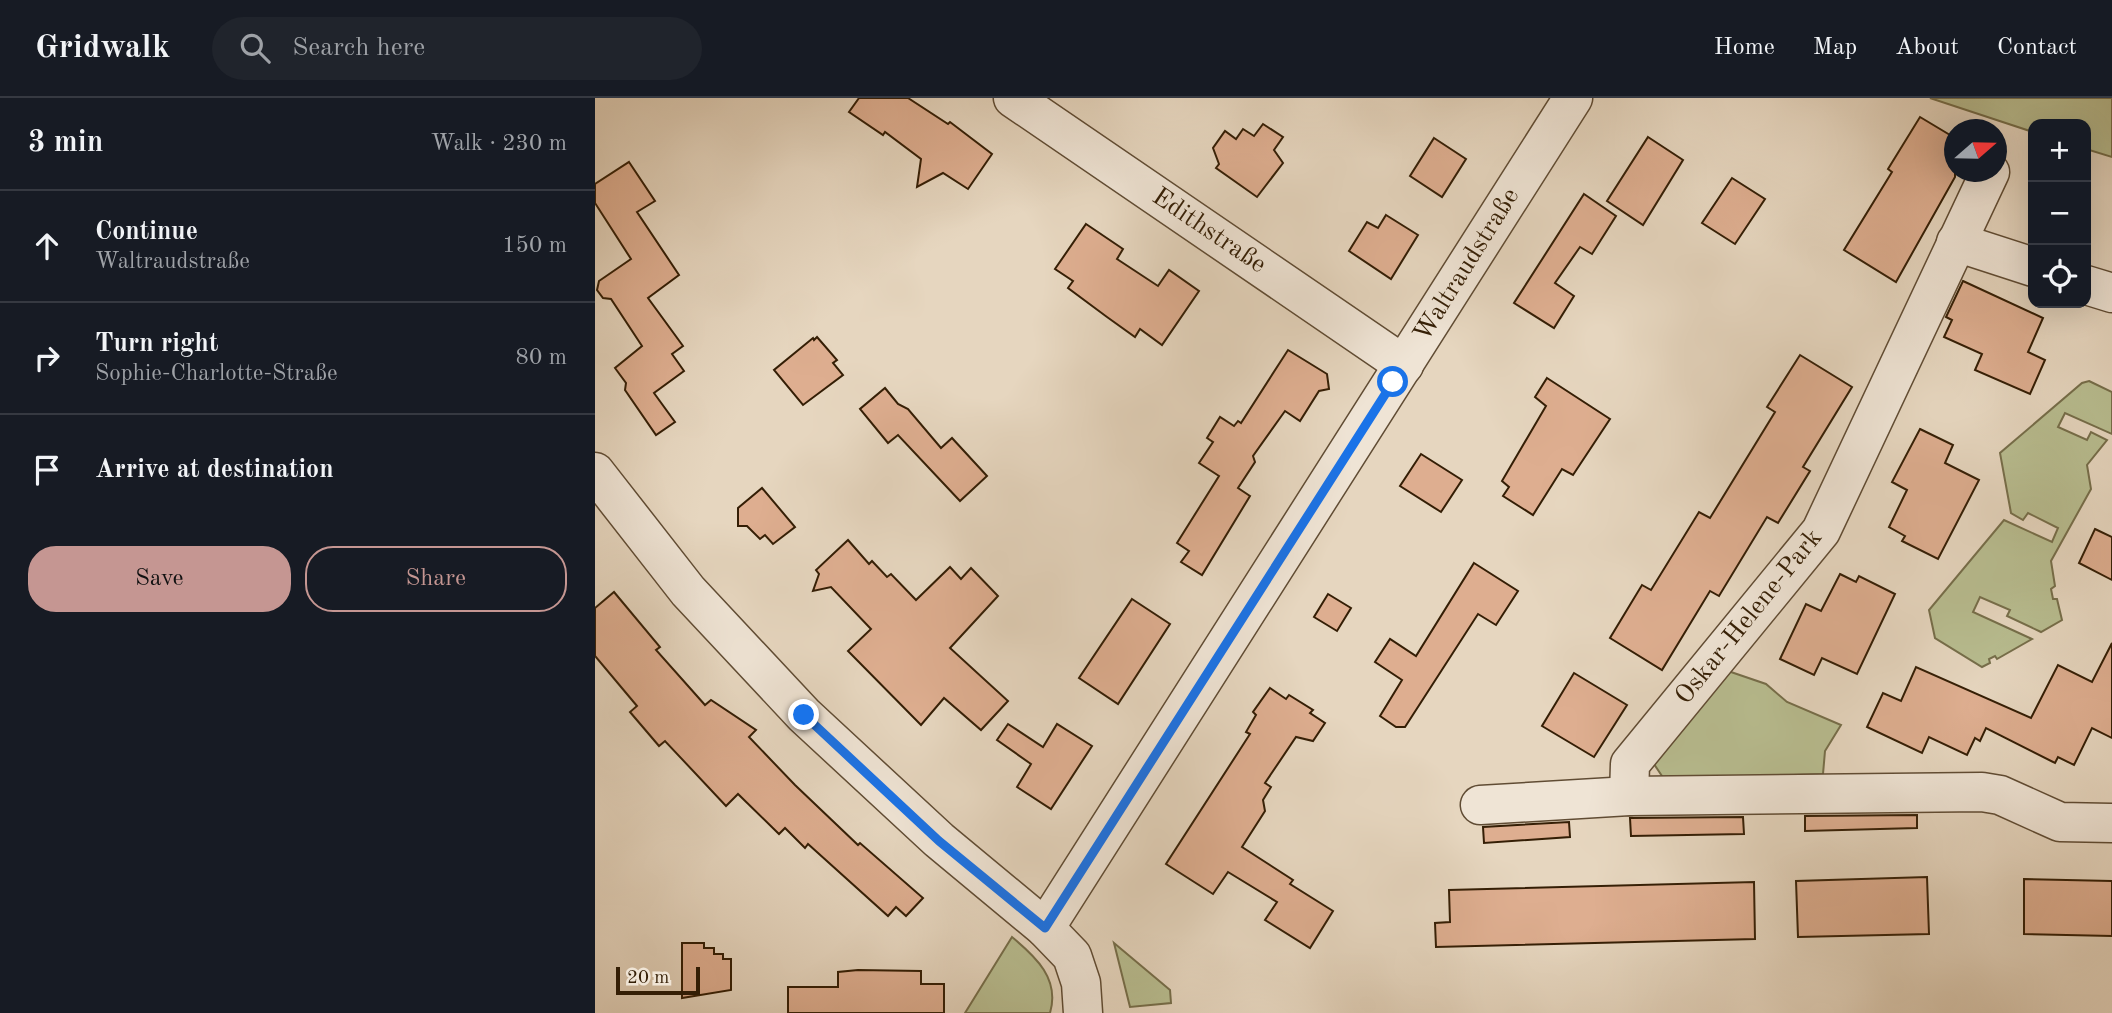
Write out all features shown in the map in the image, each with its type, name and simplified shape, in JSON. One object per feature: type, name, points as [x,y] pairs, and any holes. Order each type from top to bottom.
[{"type":"street","name":"Edithstraße","points":[[1013,98],[1404,365]]},
{"type":"street","name":"Waltraudstraße","points":[[1045,928],[1573,98]]},
{"type":"street","name":"Oskar-Helene-Park","points":[[1629,796],[1630,764],[1821,531],[1985,182]]},
{"type":"street","points":[[1956,242],[2028,265]]},
{"type":"street","points":[[2091,287],[2112,293]]},
{"type":"street","points":[[595,472],[688,592],[804,715],[939,841],[1045,928],[1072,956],[1080,983],[1083,1013]]},
{"type":"street","points":[[1480,805],[1629,796],[1982,792],[2000,795],[2060,822],[2112,823]]},
{"type":"green space","points":[[1930,98],[2112,98],[2112,157],[2091,151],[2091,119],[2028,119],[2028,130],[2007,123],[2007,119],[1994,119]]},
{"type":"green space","points":[[2089,381],[2112,392],[2112,434],[2065,413],[2058,427],[2087,440],[2091,432],[2107,440],[2087,465],[2091,489],[2051,561],[2055,586],[2051,589],[2053,599],[2057,599],[2062,620],[2041,632],[2007,616],[2010,610],[1980,597],[1973,612],[2032,639],[1997,659],[1995,656],[1989,659],[1990,663],[1982,667],[1935,638],[1929,610],[2004,520],[2052,542],[2058,528],[2028,513],[2023,520],[2011,513],[2000,453],[2082,383]]},
{"type":"green space","points":[[1728,671],[1766,684],[1787,702],[1841,725],[1825,751],[1823,774],[1664,779],[1654,764]]},
{"type":"green space","points":[[1012,937],[1037,961],[1049,979],[1052,990],[1050,1013],[965,1013]]},
{"type":"green space","points":[[1114,943],[1170,990],[1171,1003],[1130,1007]]},
{"type":"building","points":[[859,98],[908,98],[948,124],[950,122],[992,154],[968,189],[943,173],[917,187],[921,159],[885,132],[883,135],[849,112]]},
{"type":"building","points":[[1920,117],[1944,131],[1944,182],[1952,182],[1896,282],[1844,250],[1892,172],[1888,169]]},
{"type":"building","points":[[1263,124],[1283,137],[1274,150],[1283,163],[1257,197],[1216,168],[1219,164],[1213,148],[1225,131],[1236,139],[1243,129],[1254,136]]},
{"type":"building","points":[[1648,137],[1683,160],[1643,225],[1607,201]]},
{"type":"building","points":[[1434,138],[1466,159],[1442,197],[1410,176]]},
{"type":"building","points":[[629,162],[655,201],[637,212],[679,275],[648,298],[683,346],[672,354],[684,371],[654,393],[675,422],[656,435],[625,390],[626,383],[615,368],[642,346],[611,299],[603,298],[597,290],[599,281],[631,259],[595,203],[595,184]]},
{"type":"building","points":[[1732,178],[1765,199],[1735,244],[1702,223]]},
{"type":"building","points":[[1584,194],[1616,216],[1592,254],[1580,247],[1555,283],[1574,296],[1554,328],[1514,303]]},
{"type":"building","points":[[1386,215],[1418,235],[1391,279],[1349,251],[1367,222],[1378,228]]},
{"type":"building","points":[[1086,224],[1123,249],[1117,259],[1158,286],[1169,270],[1199,291],[1162,345],[1140,329],[1135,337],[1068,288],[1073,281],[1055,269]]},
{"type":"building","points":[[1963,281],[2043,318],[2028,352],[2045,360],[2030,394],[1975,370],[1982,354],[1944,337],[1952,320],[1946,317]]},
{"type":"building","points":[[817,337],[837,360],[833,363],[843,375],[803,405],[774,370]]},
{"type":"building","points":[[1288,350],[1327,374],[1329,389],[1319,391],[1300,421],[1285,411],[1253,456],[1255,462],[1238,488],[1250,496],[1202,575],[1181,562],[1189,551],[1177,543],[1219,476],[1199,463],[1213,442],[1207,438],[1220,417],[1234,426],[1238,421],[1241,423]]},
{"type":"building","points":[[1800,355],[1852,387],[1803,467],[1810,471],[1778,523],[1767,517],[1719,596],[1710,591],[1662,670],[1610,638],[1642,585],[1651,590],[1699,512],[1710,518],[1775,412],[1767,407]]},
{"type":"building","points":[[1547,378],[1610,419],[1573,475],[1562,469],[1533,515],[1503,496],[1509,487],[1502,481],[1546,406],[1535,397]]},
{"type":"building","points":[[885,388],[898,404],[908,409],[941,448],[952,438],[987,476],[960,501],[898,435],[888,443],[860,409]]},
{"type":"building","points":[[1920,429],[1953,445],[1945,463],[1979,480],[1938,559],[1902,541],[1905,536],[1889,527],[1907,490],[1892,482]]},
{"type":"building","points":[[1421,454],[1462,480],[1441,512],[1400,486]]},
{"type":"building","points":[[762,488],[795,527],[773,544],[765,535],[760,539],[747,526],[738,526],[738,508]]},
{"type":"building","points":[[2095,529],[2112,537],[2112,580],[2079,563]]},
{"type":"building","points":[[848,540],[869,564],[872,561],[887,577],[891,574],[916,600],[950,567],[961,579],[971,568],[998,596],[950,648],[1008,701],[981,730],[944,698],[921,725],[848,651],[871,629],[831,587],[813,591],[819,574],[816,570]]},
{"type":"building","points":[[1474,563],[1518,591],[1496,625],[1478,614],[1405,727],[1396,727],[1380,716],[1402,680],[1375,662],[1390,639],[1416,656]]},
{"type":"building","points":[[1840,574],[1856,582],[1859,576],[1895,594],[1857,674],[1822,658],[1814,675],[1780,659],[1806,604],[1821,611]]},
{"type":"building","points":[[614,592],[660,647],[656,650],[705,705],[711,700],[756,730],[749,737],[795,785],[858,845],[860,843],[923,898],[906,916],[896,907],[888,916],[808,844],[805,848],[785,828],[779,834],[738,794],[726,806],[665,741],[659,746],[630,712],[637,706],[595,656],[595,608]]},
{"type":"building","points":[[1328,594],[1351,608],[1337,631],[1314,617]]},
{"type":"building","points":[[1132,599],[1170,624],[1118,704],[1079,678]]},
{"type":"building","points":[[2112,643],[2112,738],[2092,728],[2074,765],[2058,757],[2055,763],[1986,728],[1980,741],[1975,738],[1967,755],[1929,737],[1922,753],[1867,727],[1883,693],[1901,701],[1916,667],[2031,718],[2058,665],[2092,682]]},
{"type":"building","points":[[1574,673],[1627,705],[1594,757],[1542,726]]},
{"type":"building","points":[[1270,688],[1286,699],[1289,695],[1313,710],[1310,713],[1325,723],[1313,741],[1296,737],[1265,783],[1271,787],[1263,800],[1265,811],[1242,847],[1293,880],[1290,884],[1333,911],[1310,948],[1265,920],[1277,902],[1228,872],[1213,894],[1166,864],[1250,734],[1246,732],[1256,715],[1253,712]]},
{"type":"building","points":[[1008,724],[1043,747],[1057,724],[1092,746],[1051,809],[1017,787],[1031,764],[997,740]]},
{"type":"building","points":[[1917,815],[1917,828],[1805,831],[1805,816]]},
{"type":"building","points":[[1743,817],[1744,834],[1631,836],[1630,818]]},
{"type":"building","points":[[1569,822],[1570,837],[1484,843],[1483,827]]},
{"type":"building","points":[[1927,877],[1929,934],[1798,937],[1796,881]]},
{"type":"building","points":[[2024,879],[2112,881],[2112,936],[2024,934]]},
{"type":"building","points":[[1754,882],[1755,939],[1436,947],[1435,923],[1450,922],[1449,890]]},
{"type":"building","points":[[682,943],[704,943],[704,948],[714,948],[714,954],[723,954],[723,959],[731,959],[731,990],[682,998]]},
{"type":"building","points":[[921,971],[921,984],[944,984],[944,1013],[788,1013],[788,987],[838,987],[838,972]]},
{"type":"route","points":[[804,715],[939,841],[1045,928],[1393,382]]}]
